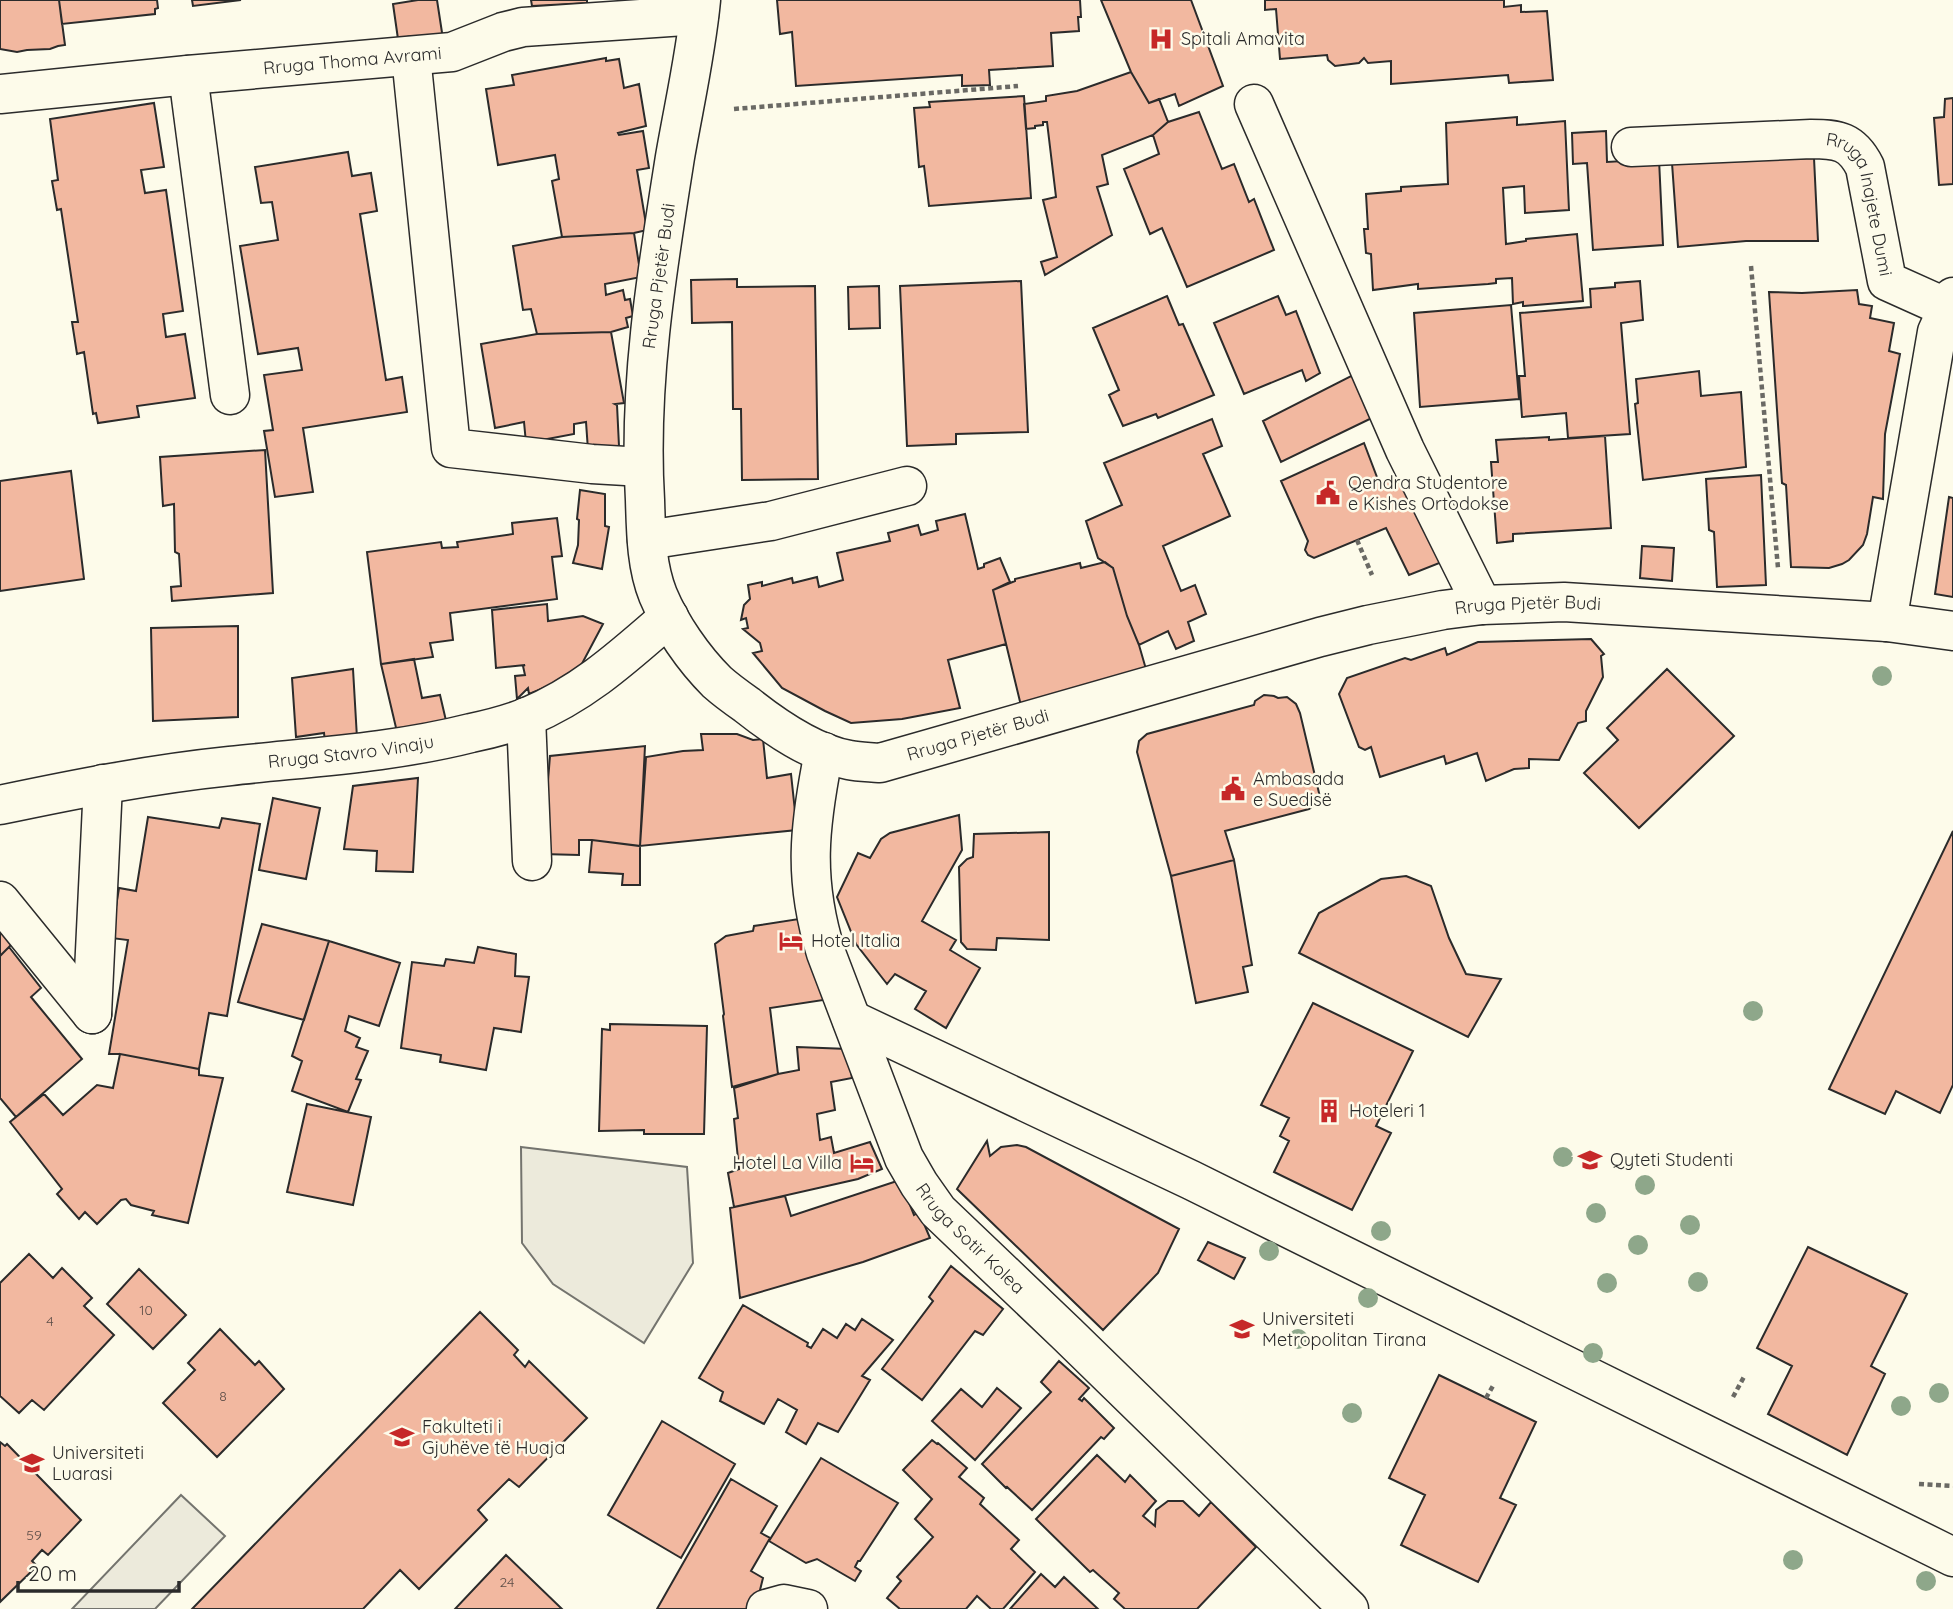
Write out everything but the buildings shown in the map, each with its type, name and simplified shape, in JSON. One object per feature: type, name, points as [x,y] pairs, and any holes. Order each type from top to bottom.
[{"type":"street","name":"Rruga Thoma Avrami","points":[[0,94],[453,52],[523,27],[700,7]]},
{"type":"street","name":"Rruga Pjetër Budi","points":[[700,7],[648,347],[643,467],[647,540],[657,593],[688,647],[718,682],[789,735],[848,760],[880,763],[1332,634],[1393,620],[1482,605],[1564,602],[1887,622],[1953,631]]},
{"type":"street","points":[[411,56],[451,448],[643,467]]},
{"type":"street","points":[[188,75],[230,395]]},
{"type":"street","points":[[1254,104],[1405,450],[1482,605]]},
{"type":"street","name":"Rruga Inajete Dumi","points":[[1631,147],[1811,139],[1827,139],[1847,144],[1856,152],[1865,167],[1886,281],[1950,302],[1937,332],[1887,622]]},
{"type":"street","points":[[647,540],[771,521],[907,486]]},
{"type":"street","name":"Rruga Stavro Vinaju","points":[[0,805],[103,784],[206,769],[387,750],[446,740],[501,726],[557,703],[585,686],[669,617]]},
{"type":"street","points":[[526,717],[531,861]]},
{"type":"street","name":"Rruga Sotir Kolea","points":[[824,752],[810,841],[813,901],[826,953],[904,1158],[919,1184],[938,1211],[1349,1609]]},
{"type":"street","points":[[0,901],[92,1014],[103,784]]},
{"type":"street","points":[[852,1020],[1191,1180],[1953,1557]]},
{"type":"street","points":[[766,1609],[784,1604],[808,1609]]},
{"type":"path","points":[[684,113],[1018,86]]},
{"type":"path","points":[[1751,266],[1777,558]]},
{"type":"shaded area","points":[[521,1147],[687,1167],[693,1263],[644,1343],[553,1284],[522,1243]]},
{"type":"shaded area","points":[[181,1495],[225,1536],[155,1609],[72,1609]]},
{"type":"place","name":"Spitali Amavita","points":[[1161,39]]},
{"type":"place","name":"Qendra Studentore e Kishes Ortodokse","points":[[1328,493]]},
{"type":"place","name":"Ambasada e Suedisë","points":[[1233,789]]},
{"type":"place","name":"Hotel Italia","points":[[791,941]]},
{"type":"place","name":"Hoteleri 1","points":[[1329,1111]]},
{"type":"place","name":"Qyteti Studenti","points":[[1590,1160]]},
{"type":"place","name":"Hotel La Villa","points":[[862,1163]]},
{"type":"place","name":"Universiteti Metropolitan Tirana","points":[[1242,1329]]},
{"type":"place","name":"Fakulteti i Gjuhëve të Huaja","points":[[402,1437]]},
{"type":"place","name":"Universiteti Luarasi","points":[[32,1463]]}]
